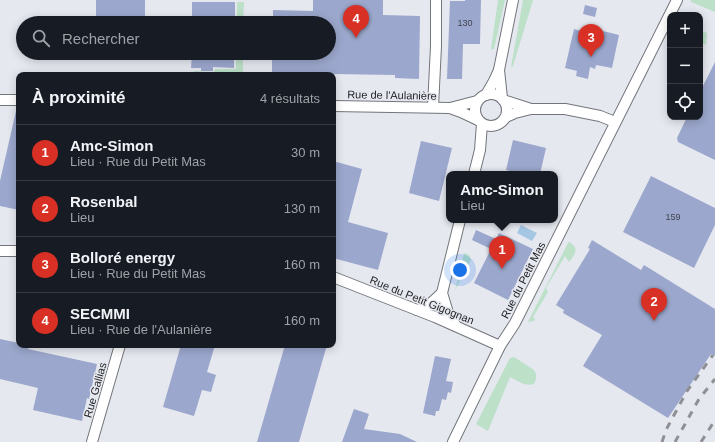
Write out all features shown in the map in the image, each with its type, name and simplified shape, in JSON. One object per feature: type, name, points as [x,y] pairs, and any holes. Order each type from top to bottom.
[{"type":"street","points":[[434,108],[436,0]]},
{"type":"street","points":[[513,0],[499,70],[494,81],[475,106],[475,116],[480,122],[487,126],[493,127],[502,122],[506,117],[531,109],[565,109],[600,116],[615,122]]},
{"type":"street","name":"Rue du Petit Mas","points":[[453,442],[500,346],[515,323],[677,0]]},
{"type":"street","points":[[499,70],[503,99],[507,108],[506,117]]},
{"type":"street","points":[[482,98],[492,94],[497,95],[503,99],[531,109]]},
{"type":"street","name":"Rue de l'Aulanière","points":[[336,106],[450,108],[482,98]]},
{"type":"street","points":[[0,100],[16,100]]},
{"type":"street","name":"Rue de l'Aulanière","points":[[450,108],[480,122]]},
{"type":"street","points":[[475,171],[480,150],[480,122]]},
{"type":"street","points":[[457,326],[449,316],[442,292],[459,223]]},
{"type":"street","points":[[0,251],[16,251]]},
{"type":"street","name":"Rue du Petit Gigognan","points":[[336,278],[457,326],[500,346]]},
{"type":"street","points":[[417,310],[427,307],[442,292]]},
{"type":"street","name":"Rue Gallias","points":[[92,442],[119,348]]},
{"type":"green space","points":[[498,0],[505,0],[494,49],[491,49]]},
{"type":"green space","points":[[523,0],[533,0],[513,66],[511,67]]},
{"type":"green space","points":[[691,0],[715,0],[715,12],[691,2]]},
{"type":"green space","points":[[237,2],[244,2],[243,16],[237,16]]},
{"type":"green space","points":[[703,31],[707,33],[706,45],[703,44]]},
{"type":"green space","points":[[236,60],[243,60],[243,72],[214,72],[215,69],[236,69]]},
{"type":"green space","points":[[569,242],[575,249],[575,254],[569,262],[565,256],[546,288],[548,292],[533,317],[535,319],[534,321],[528,322],[568,243]]},
{"type":"green space","points":[[464,253],[469,255],[471,260],[455,290]]},
{"type":"green space","points":[[514,357],[534,370],[536,379],[534,384],[528,385],[510,377],[488,431],[476,424],[510,358]]},
{"type":"water","points":[[521,225],[537,233],[532,241],[517,233]]},
{"type":"building","points":[[96,0],[145,0],[145,16],[96,16]]},
{"type":"building","points":[[313,0],[383,0],[383,15],[420,16],[419,79],[395,78],[395,75],[336,74],[336,72],[272,72],[272,60],[336,60],[336,16],[273,16],[273,10],[313,11]]},
{"type":"building","points":[[481,0],[480,44],[463,44],[462,79],[447,79],[450,1]]},
{"type":"building","points":[[192,2],[235,2],[235,16],[192,16]]},
{"type":"building","points":[[585,5],[597,8],[595,17],[583,14]]},
{"type":"building","points":[[587,26],[619,35],[612,68],[596,65],[595,69],[590,67],[588,79],[576,76],[577,71],[565,68],[574,29],[585,32]]},
{"type":"building","points":[[192,60],[234,60],[234,68],[213,67],[213,71],[201,71],[201,68],[191,68]]},
{"type":"building","points":[[715,62],[715,160],[678,142],[677,138],[686,120],[703,120],[703,86]]},
{"type":"building","points":[[16,111],[16,209],[0,206],[0,181]]},
{"type":"building","points":[[513,140],[546,148],[541,171],[506,170]]},
{"type":"building","points":[[421,141],[452,148],[439,201],[409,193]]},
{"type":"building","points":[[336,162],[362,169],[348,222],[388,233],[378,270],[336,259]]},
{"type":"building","points":[[651,176],[715,208],[715,225],[694,268],[623,232]]},
{"type":"building","points":[[476,230],[496,239],[499,233],[533,249],[508,300],[474,283],[491,249],[472,240]]},
{"type":"building","points":[[592,240],[641,270],[644,265],[715,309],[715,356],[711,354],[668,418],[583,366],[602,335],[563,313],[564,310],[556,305],[590,249],[588,248]]},
{"type":"building","points":[[0,339],[16,342],[16,348],[28,348],[97,364],[82,421],[33,410],[38,388],[0,379]]},
{"type":"building","points":[[180,348],[214,348],[207,372],[216,375],[211,392],[202,390],[194,416],[163,407]]},
{"type":"building","points":[[284,348],[326,348],[299,442],[257,442]]},
{"type":"building","points":[[435,356],[451,359],[446,381],[453,382],[451,393],[448,392],[446,400],[442,399],[439,411],[436,411],[435,416],[423,413]]},
{"type":"building","points":[[354,409],[369,414],[364,429],[400,434],[417,442],[342,442]]},
{"type":"railway","points":[[662,442],[666,430],[687,391],[713,355]]},
{"type":"railway","points":[[675,442],[699,399],[715,379]]},
{"type":"railway","points":[[701,442],[715,420]]},
{"type":"place","name":"SECMMI","points":[[356,38]]},
{"type":"place","name":"Bolloré energy","points":[[591,57]]},
{"type":"place","name":"Amc-Simon","points":[[502,269]]},
{"type":"place","name":"Rosenbal","points":[[654,321]]}]
